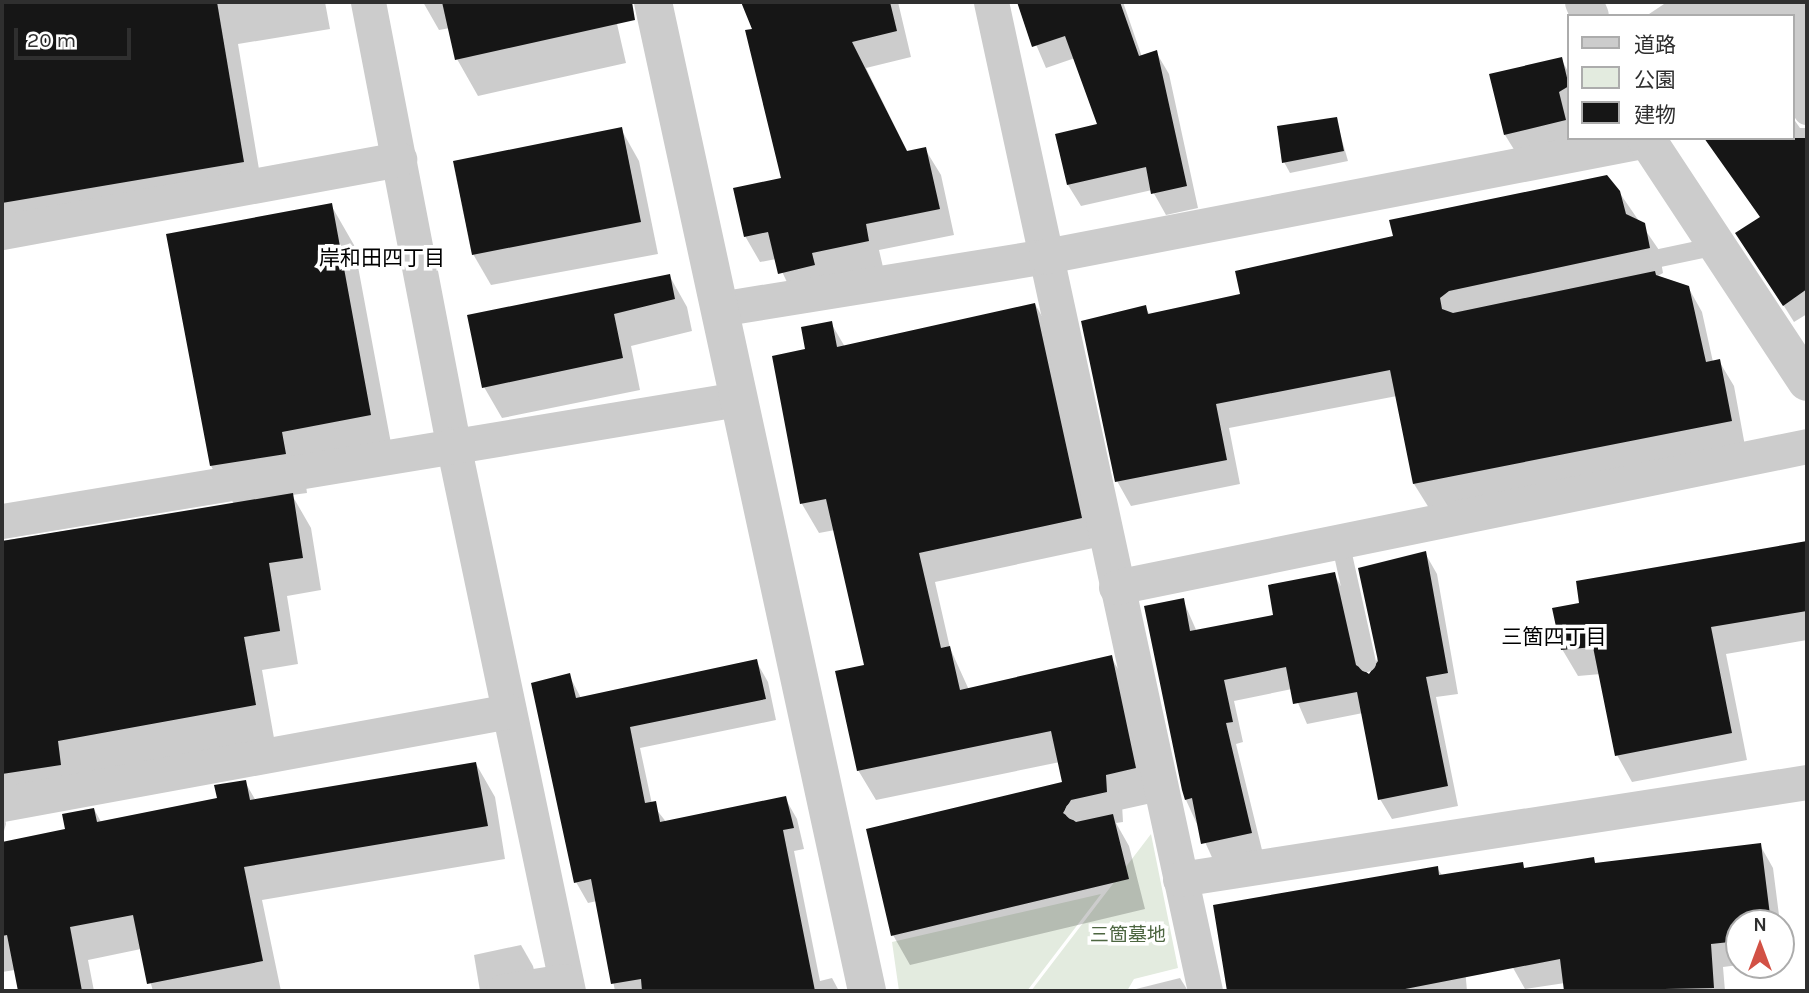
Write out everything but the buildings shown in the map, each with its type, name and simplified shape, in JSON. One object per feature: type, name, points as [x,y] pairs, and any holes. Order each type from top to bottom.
[{"type":"street","points":[[368,2],[453,444],[567,986],[503,991]]},
{"type":"street","points":[[653,2],[867,991]]},
{"type":"street","points":[[991,2],[1205,991]]},
{"type":"street","points":[[1795,93],[1807,112]]},
{"type":"street","points":[[719,309],[1046,256],[1642,140]]},
{"type":"street","points":[[1648,140],[1807,382]]},
{"type":"street","points":[[2,232],[399,159]]},
{"type":"street","points":[[2,521],[453,444],[738,399]]},
{"type":"street","points":[[1116,587],[1807,446]]},
{"type":"street","points":[[2,804],[509,711]]},
{"type":"street","points":[[1180,879],[1807,782]]},
{"type":"lane","points":[[1451,302],[1717,246]]},
{"type":"lane","points":[[1340,541],[1367,663]]},
{"type":"lane","points":[[1074,811],[1160,792]]},
{"type":"green space","name":"三箇墓地","points":[[1151,834],[1178,968],[1134,979],[1127,991],[1031,991]]},
{"type":"green space","points":[[1101,894],[1027,991],[899,991],[892,942]]},
{"type":"district","name":"岸和田四丁目","points":[[382,258]]},
{"type":"district","name":"三箇四丁目","points":[[1554,637]]}]
